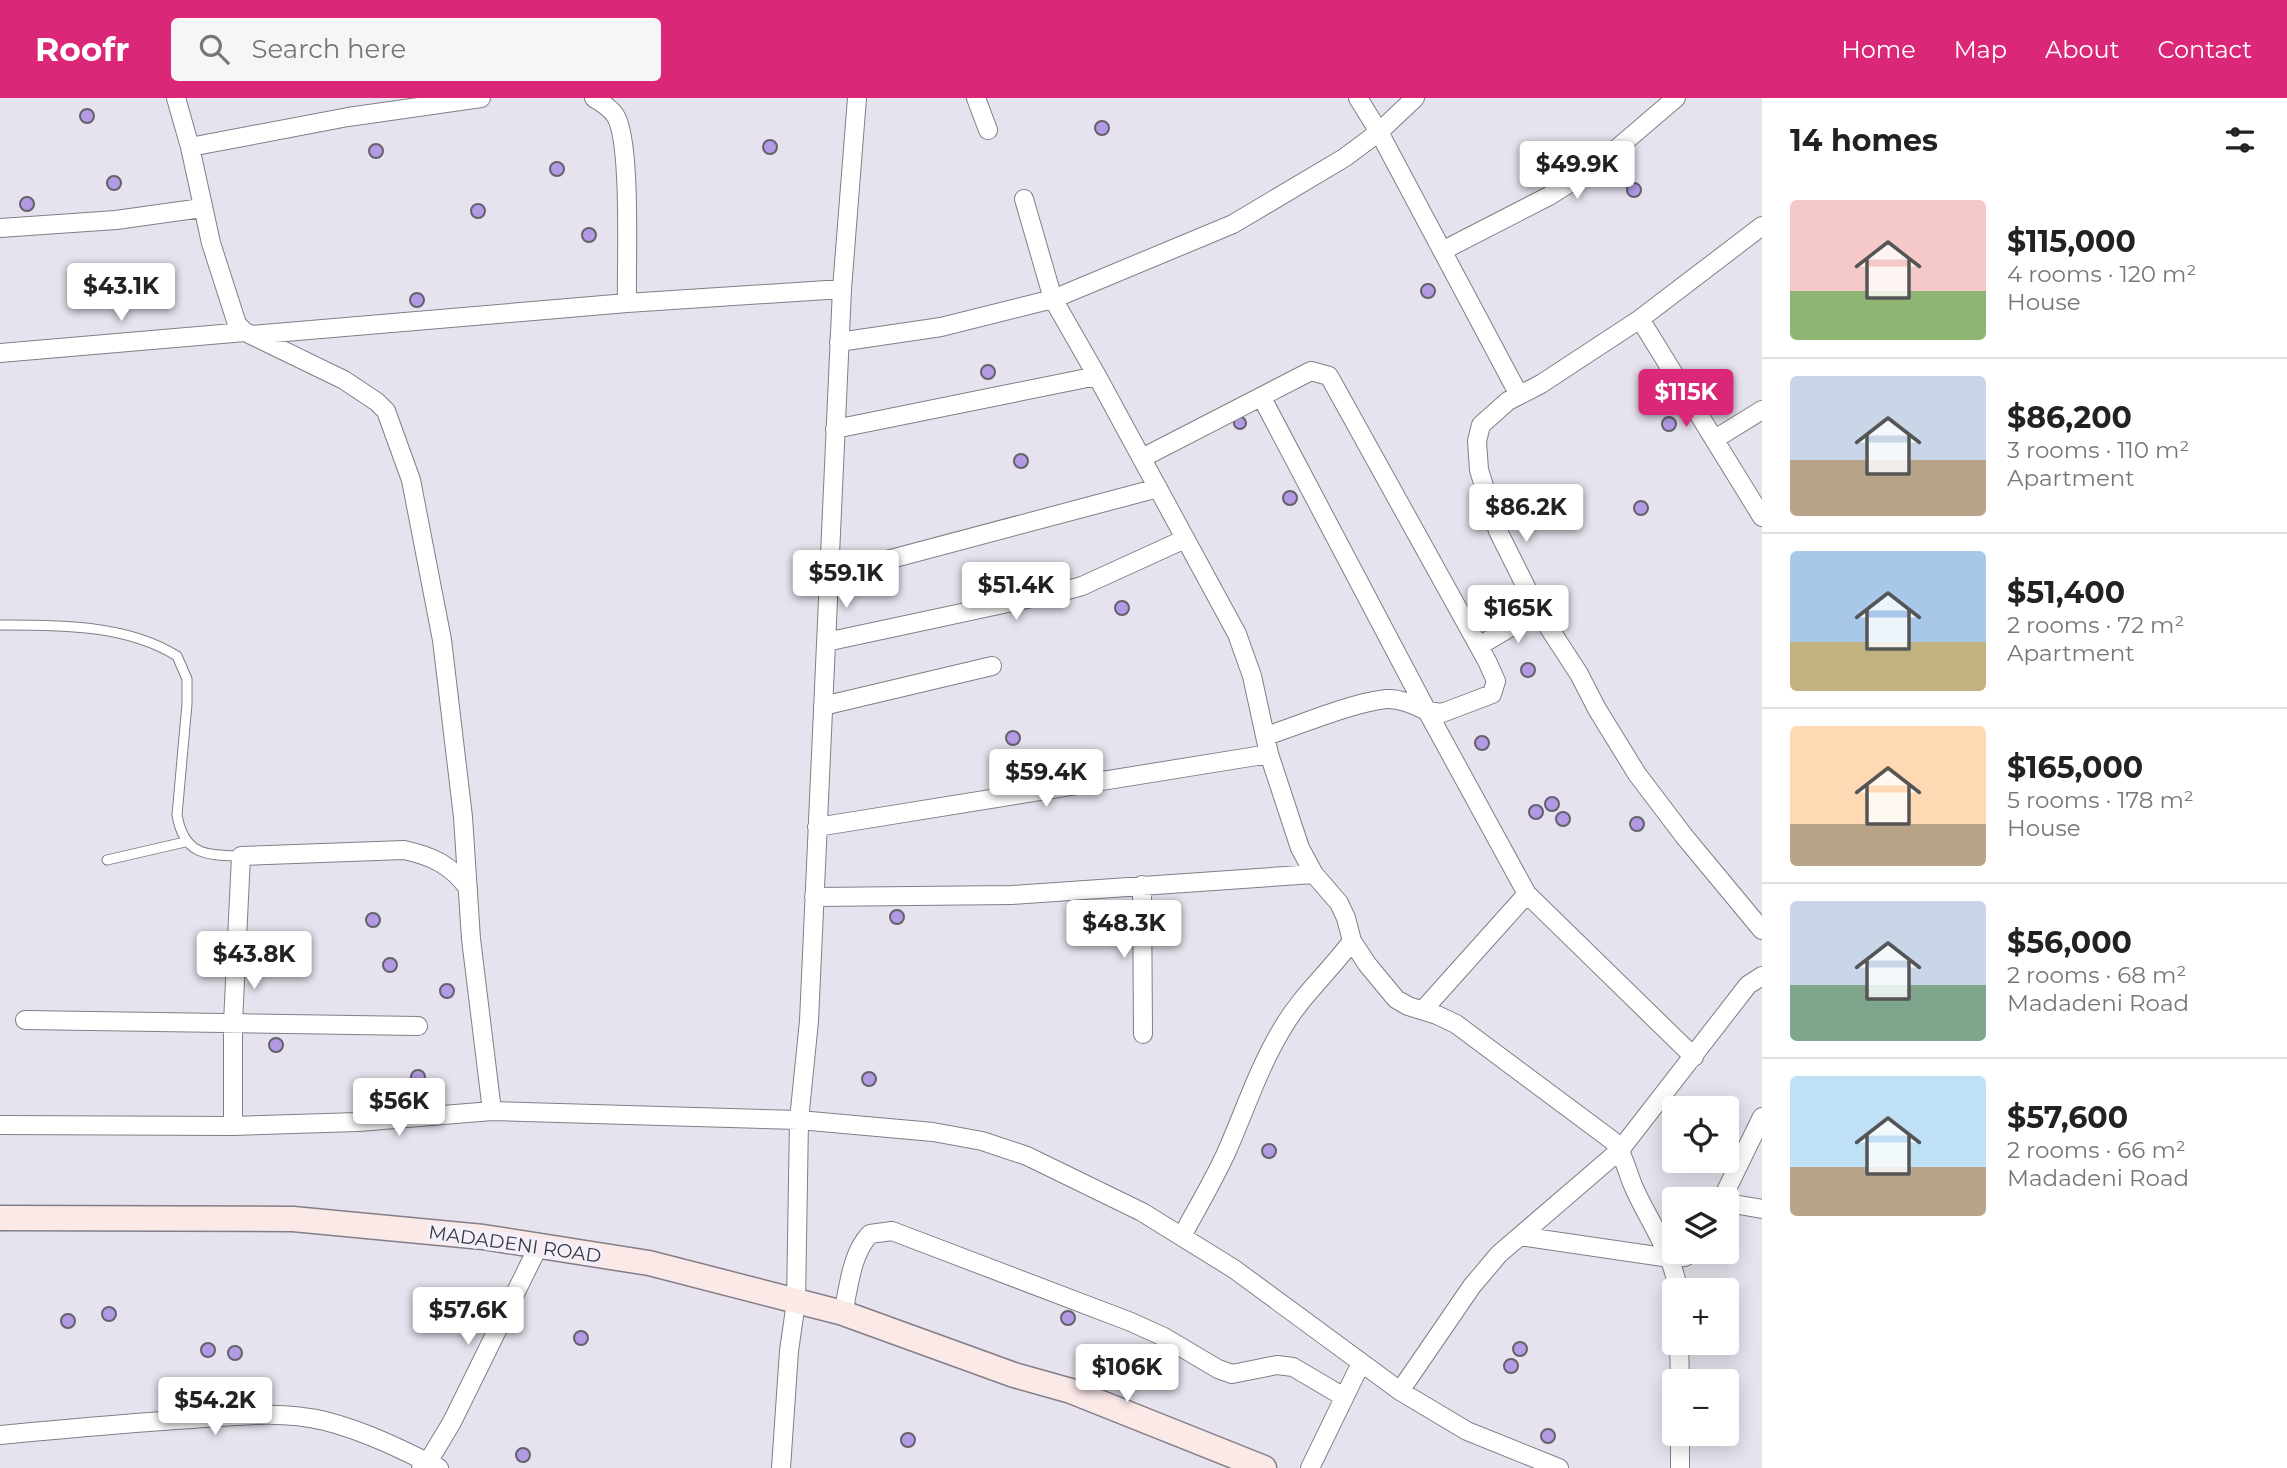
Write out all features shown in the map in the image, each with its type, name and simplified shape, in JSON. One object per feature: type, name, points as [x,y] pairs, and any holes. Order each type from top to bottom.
[{"type":"street","points":[[176,98],[190,147],[202,208],[235,320],[248,334],[344,380],[386,411],[411,481],[442,640],[463,817],[471,939],[492,1111]]},
{"type":"street","points":[[190,147],[348,117],[481,98]]},
{"type":"street","points":[[594,98],[615,114],[625,152],[627,303]]},
{"type":"street","points":[[781,1468],[789,1351],[796,1302],[799,1119],[809,1021],[839,342],[857,98]]},
{"type":"street","points":[[976,98],[988,130]]},
{"type":"street","points":[[1358,98],[1379,132],[1519,396]]},
{"type":"street","points":[[839,342],[941,327],[1053,299],[1233,224],[1307,182],[1379,132],[1415,98]]},
{"type":"street","points":[[1442,251],[1549,196],[1594,168],[1676,98]]},
{"type":"street","points":[[1024,199],[1053,299],[1237,634],[1252,676],[1267,745],[1300,848],[1314,874],[1339,903],[1352,941],[1390,993],[1408,1006],[1456,1024],[1612,1141],[1620,1150],[1630,1179],[1662,1244]]},
{"type":"street","points":[[0,228],[116,220],[202,208]]},
{"type":"street","points":[[1762,226],[1640,319],[1541,384],[1508,401],[1481,425],[1477,441],[1479,470],[1498,531],[1538,611],[1579,674],[1637,774],[1762,930]]},
{"type":"street","points":[[0,353],[627,303],[842,289]]},
{"type":"street","points":[[1640,319],[1762,517]]},
{"type":"street","points":[[817,827],[1267,745],[1362,705],[1388,699],[1408,702],[1442,713],[1492,694],[1496,681],[1479,646],[1329,376],[1311,371],[1142,458]]},
{"type":"street","points":[[835,429],[1097,376]]},
{"type":"street","points":[[1262,398],[1527,894],[1693,1057]]},
{"type":"street","points":[[1715,439],[1762,410]]},
{"type":"street","points":[[827,576],[1158,488]]},
{"type":"street","points":[[826,642],[1073,588],[1185,539]]},
{"type":"street","points":[[1479,646],[1538,611]]},
{"type":"street","points":[[823,706],[992,666]]},
{"type":"street","points":[[233,1126],[233,1023],[241,856],[404,850],[444,863],[468,888]]},
{"type":"street","points":[[814,897],[1012,895],[1314,874]]},
{"type":"street","points":[[1142,885],[1143,1034]]},
{"type":"street","points":[[1423,1010],[1527,894]]},
{"type":"street","points":[[1182,1236],[1225,1154],[1281,1030],[1297,1005],[1352,941]]},
{"type":"street","points":[[1400,1391],[1472,1286],[1499,1254],[1620,1150],[1748,985],[1762,976]]},
{"type":"street","points":[[25,1020],[418,1026]]},
{"type":"street","points":[[0,1125],[233,1126],[358,1122],[492,1111],[799,1119],[933,1132],[982,1141],[1027,1156],[1142,1212],[1234,1269],[1400,1391],[1467,1432],[1559,1468]]},
{"type":"street","points":[[1728,1187],[1762,1117]]},
{"type":"street","points":[[1739,1205],[1762,1209]]},
{"type":"street","name":"MADADENI ROAD","points":[[0,1218],[293,1219],[483,1237],[649,1263],[843,1313],[1013,1375],[1072,1391],[1264,1468]]},
{"type":"street","points":[[843,1313],[856,1260],[864,1241],[870,1234],[892,1231],[1130,1322],[1232,1374],[1284,1365],[1309,1375],[1344,1397]]},
{"type":"street","points":[[1520,1236],[1662,1257]]},
{"type":"street","points":[[0,1435],[252,1415],[291,1415],[325,1421],[362,1433],[429,1466],[539,1245]]},
{"type":"street","points":[[1310,1468],[1361,1363]]},
{"type":"street","name":"MADADENI ROAD","points":[[1013,1375],[1070,1405],[1223,1468]]},
{"type":"street","points":[[1680,1446],[1680,1468]]},
{"type":"lane","points":[[0,625],[45,625],[95,630],[144,639],[177,656],[187,679],[177,816],[185,842]]},
{"type":"lane","points":[[107,860],[185,842],[202,851],[241,856]]},
{"type":"building","points":[[87,109],[92,111],[92,121],[87,123],[82,121],[80,116],[82,111]]},
{"type":"building","points":[[1102,121],[1107,123],[1107,133],[1102,135],[1097,133],[1095,128],[1097,123]]},
{"type":"building","points":[[770,140],[775,142],[775,152],[770,154],[765,152],[763,147],[765,142]]},
{"type":"building","points":[[376,144],[381,146],[381,156],[376,158],[371,156],[369,151],[371,146]]},
{"type":"building","points":[[557,162],[562,164],[562,174],[557,176],[552,174],[550,169],[552,164]]},
{"type":"building","points":[[114,176],[119,178],[119,188],[114,190],[109,188],[107,183],[109,178]]},
{"type":"building","points":[[1634,183],[1639,185],[1639,195],[1634,197],[1629,195],[1627,190],[1629,185]]},
{"type":"building","points":[[27,197],[32,199],[32,209],[27,211],[22,209],[20,204],[22,199]]},
{"type":"building","points":[[478,204],[483,206],[483,216],[478,218],[473,216],[471,211],[473,206]]},
{"type":"building","points":[[589,228],[594,230],[594,240],[589,242],[584,240],[582,235],[584,230]]},
{"type":"building","points":[[1428,284],[1433,286],[1433,296],[1428,298],[1423,296],[1421,291],[1423,286]]},
{"type":"building","points":[[417,293],[422,295],[422,305],[417,307],[412,305],[410,300],[412,295]]},
{"type":"building","points":[[988,365],[993,367],[993,377],[988,379],[983,377],[981,372],[983,367]]},
{"type":"building","points":[[1669,417],[1674,419],[1674,429],[1669,431],[1664,429],[1662,424],[1664,419]]},
{"type":"building","points":[[1235,418],[1245,418],[1245,428],[1235,428]]},
{"type":"building","points":[[1021,454],[1026,456],[1026,466],[1021,468],[1016,466],[1014,461],[1016,456]]},
{"type":"building","points":[[1290,491],[1295,493],[1295,503],[1290,505],[1285,503],[1283,498],[1285,493]]},
{"type":"building","points":[[1641,501],[1646,503],[1646,513],[1641,515],[1636,513],[1634,508],[1636,503]]},
{"type":"building","points":[[1122,601],[1127,603],[1127,613],[1122,615],[1117,613],[1115,608],[1117,603]]},
{"type":"building","points":[[1528,663],[1533,665],[1533,675],[1528,677],[1523,675],[1521,670],[1523,665]]},
{"type":"building","points":[[1013,731],[1018,733],[1018,743],[1013,745],[1008,743],[1006,738],[1008,733]]},
{"type":"building","points":[[1482,736],[1487,738],[1487,748],[1482,750],[1477,748],[1475,743],[1477,738]]},
{"type":"building","points":[[1552,797],[1557,799],[1557,809],[1552,811],[1547,809],[1545,804],[1547,799]]},
{"type":"building","points":[[1536,805],[1541,807],[1541,817],[1536,819],[1531,817],[1529,812],[1531,807]]},
{"type":"building","points":[[1563,812],[1568,814],[1568,824],[1563,826],[1558,824],[1556,819],[1558,814]]},
{"type":"building","points":[[1637,817],[1642,819],[1642,829],[1637,831],[1632,829],[1630,824],[1632,819]]},
{"type":"building","points":[[897,910],[902,912],[902,922],[897,924],[892,922],[890,917],[892,912]]},
{"type":"building","points":[[373,913],[378,915],[378,925],[373,927],[368,925],[366,920],[368,915]]},
{"type":"building","points":[[390,958],[395,960],[395,970],[390,972],[385,970],[383,965],[385,960]]},
{"type":"building","points":[[447,984],[452,986],[452,996],[447,998],[442,996],[440,991],[442,986]]},
{"type":"building","points":[[276,1038],[281,1040],[281,1050],[276,1052],[271,1050],[269,1045],[271,1040]]},
{"type":"building","points":[[418,1070],[423,1072],[423,1082],[418,1084],[413,1082],[411,1077],[413,1072]]},
{"type":"building","points":[[869,1072],[874,1074],[874,1084],[869,1086],[864,1084],[862,1079],[864,1074]]},
{"type":"building","points":[[1269,1144],[1274,1146],[1274,1156],[1269,1158],[1264,1156],[1262,1151],[1264,1146]]},
{"type":"building","points":[[109,1307],[114,1309],[114,1319],[109,1321],[104,1319],[102,1314],[104,1309]]},
{"type":"building","points":[[1068,1311],[1073,1313],[1073,1323],[1068,1325],[1063,1323],[1061,1318],[1063,1313]]},
{"type":"building","points":[[68,1314],[73,1316],[73,1326],[68,1328],[63,1326],[61,1321],[63,1316]]},
{"type":"building","points":[[581,1331],[586,1333],[586,1343],[581,1345],[576,1343],[574,1338],[576,1333]]},
{"type":"building","points":[[1520,1342],[1525,1344],[1525,1354],[1520,1356],[1515,1354],[1513,1349],[1515,1344]]},
{"type":"building","points":[[208,1343],[213,1345],[213,1355],[208,1357],[203,1355],[201,1350],[203,1345]]},
{"type":"building","points":[[235,1346],[240,1348],[240,1358],[235,1360],[230,1358],[228,1353],[230,1348]]},
{"type":"building","points":[[1511,1359],[1516,1361],[1516,1371],[1511,1373],[1506,1371],[1504,1366],[1506,1361]]},
{"type":"building","points":[[1548,1429],[1553,1431],[1553,1441],[1548,1443],[1543,1441],[1541,1436],[1543,1431]]},
{"type":"building","points":[[908,1433],[913,1435],[913,1445],[908,1447],[903,1445],[901,1440],[903,1435]]},
{"type":"building","points":[[523,1448],[528,1450],[528,1460],[523,1462],[518,1460],[516,1455],[518,1450]]}]
